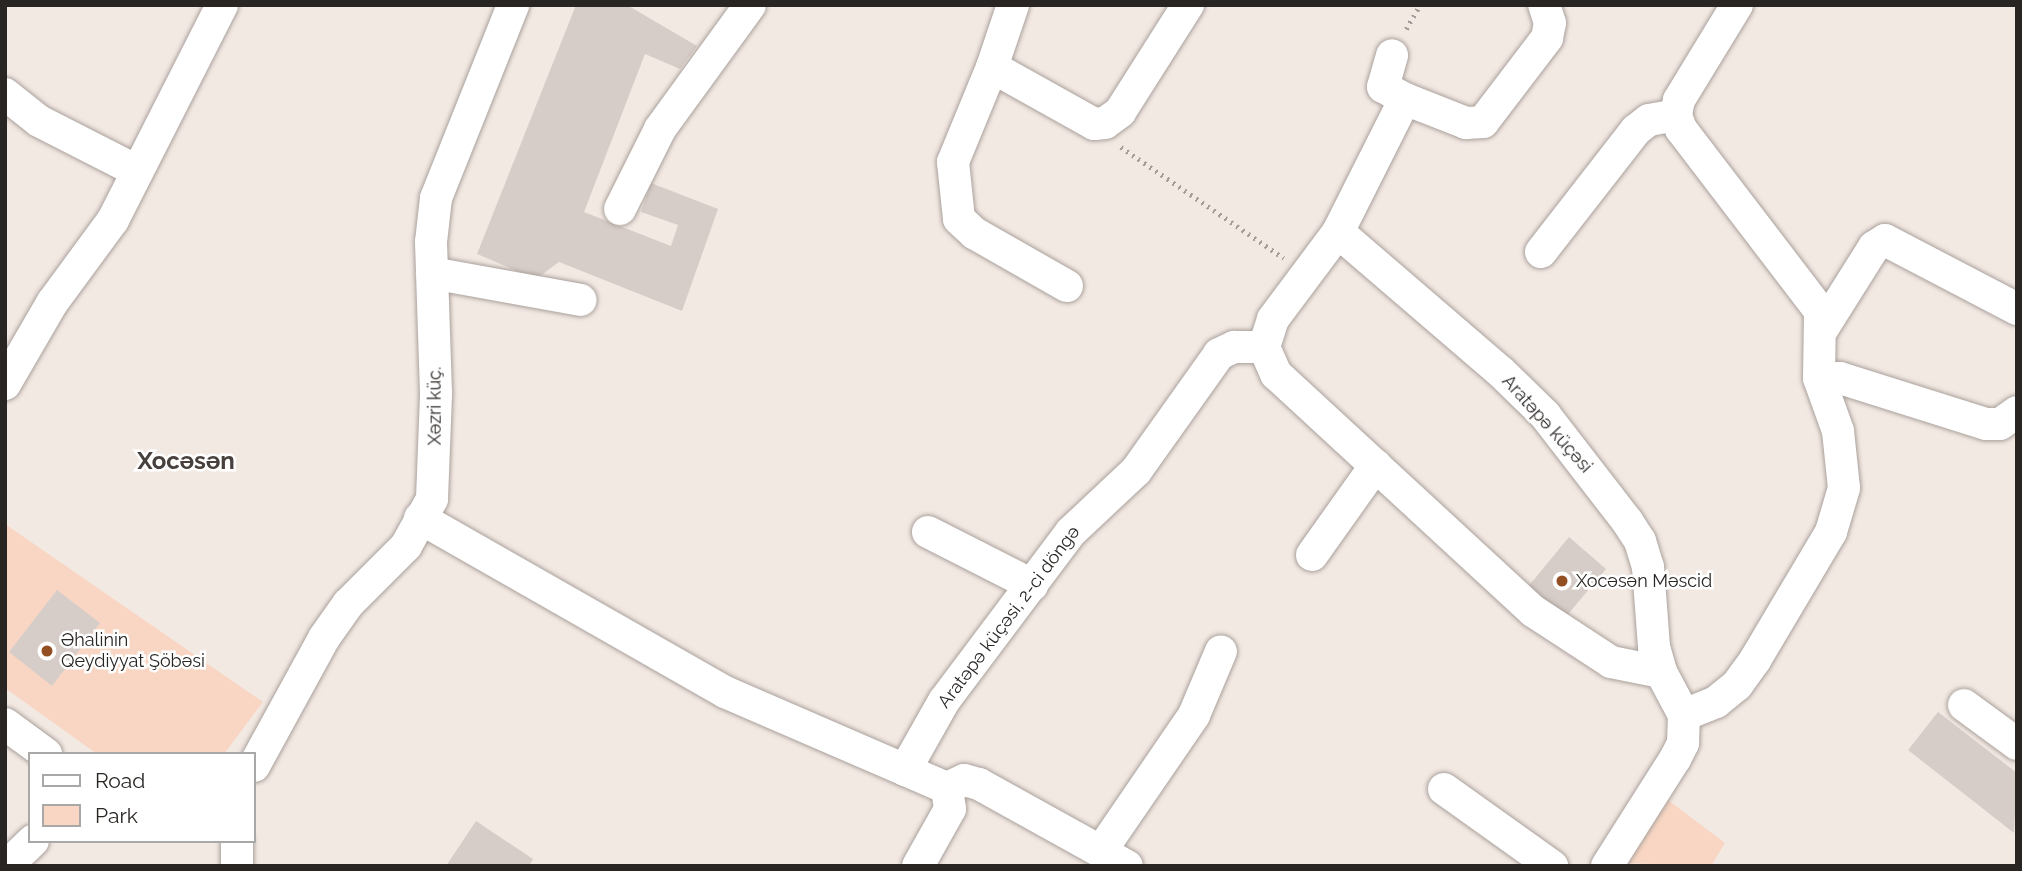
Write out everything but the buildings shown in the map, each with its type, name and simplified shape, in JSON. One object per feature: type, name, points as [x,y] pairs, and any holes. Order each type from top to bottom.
[{"type":"street","points":[[5,384],[52,303],[102,239],[222,5]]},
{"type":"street","name":"Xəzri küç.","points":[[256,762],[324,638],[348,604],[406,546],[419,518],[432,499],[436,468],[430,242],[436,198],[513,5]]},
{"type":"street","points":[[620,209],[660,129],[750,5]]},
{"type":"street","points":[[1013,5],[992,67],[953,162],[960,219],[974,233],[1067,286]]},
{"type":"street","points":[[992,67],[1077,119],[1105,123],[1120,112],[1188,5]]},
{"type":"street","points":[[1392,55],[1383,87],[1405,99],[1466,123],[1483,122],[1547,38],[1550,23],[1544,5]]},
{"type":"street","points":[[1609,865],[1683,743],[1684,715],[1716,702],[1737,685],[1822,550],[1841,509],[1844,488],[1838,431],[1819,378],[1823,328],[1820,311],[1800,280],[1681,129],[1676,115],[1679,100],[1737,5]]},
{"type":"street","points":[[5,94],[39,121],[137,171]]},
{"type":"street","points":[[1405,99],[1338,232],[1305,272],[1272,319],[1264,347],[1276,374],[1558,631],[1611,662],[1661,672]]},
{"type":"street","points":[[1541,252],[1636,130],[1649,120],[1676,115]]},
{"type":"street","name":"Aratəpə küçəsi","points":[[1338,232],[1501,372],[1545,415],[1627,522],[1648,567],[1654,647],[1661,672],[1684,715]]},
{"type":"street","points":[[1823,328],[1874,247],[1885,240],[2017,309]]},
{"type":"street","points":[[432,273],[581,300]]},
{"type":"street","name":"Aratəpə küçəsi, 2-ci döngə","points":[[905,770],[927,726],[1072,532],[1136,471],[1219,354],[1234,347],[1264,347]]},
{"type":"street","points":[[1819,378],[1840,378],[1986,424],[2000,424],[2017,412]]},
{"type":"street","points":[[1312,555],[1376,465]]},
{"type":"street","points":[[419,518],[725,692],[853,751],[947,788],[964,780],[979,784],[1114,858],[1194,715],[1221,651]]},
{"type":"street","points":[[929,532],[1032,585]]},
{"type":"street","points":[[1964,705],[2017,744]]},
{"type":"street","points":[[5,724],[43,752]]},
{"type":"street","points":[[918,866],[950,809],[947,788]]},
{"type":"street","points":[[1444,789],[1552,866]]},
{"type":"street","points":[[236,866],[237,843]]},
{"type":"path","points":[[1105,123],[1126,153],[1305,272]]},
{"type":"green space","points":[[5,524],[263,702],[226,752],[94,752],[5,688]]},
{"type":"green space","points":[[1664,797],[1725,843],[1711,866],[1623,863]]},
{"type":"place","name":"Xocəsən Məscid","points":[[1562,581]]},
{"type":"place","name":"Əhalinin Qeydiyyat Şöbəsi","points":[[47,651]]},
{"type":"district","name":"Xocəsən","points":[[186,461]]}]
